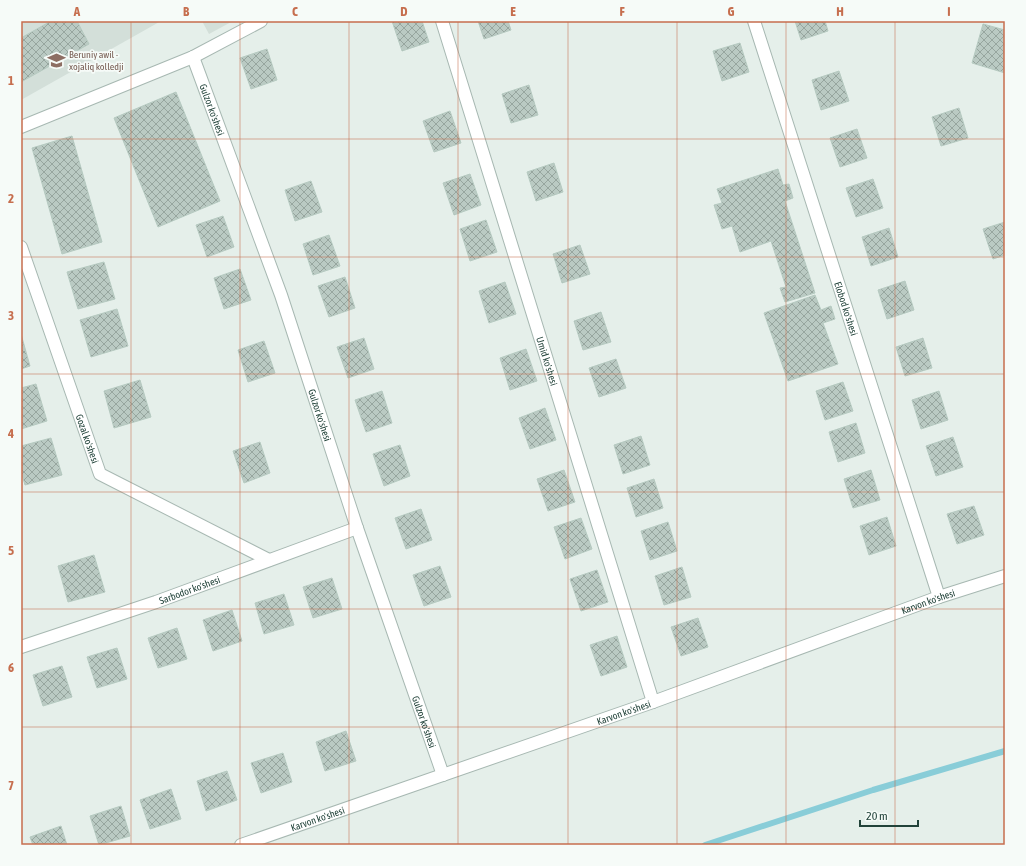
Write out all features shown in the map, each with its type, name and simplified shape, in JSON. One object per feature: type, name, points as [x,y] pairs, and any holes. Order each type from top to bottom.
[{"type":"street","points":[[21,127],[193,57],[261,21]]},
{"type":"street","name":"Umid ko'shesi","points":[[442,21],[653,702]]},
{"type":"street","name":"Elobod ko'shesi","points":[[754,21],[939,597]]},
{"type":"street","name":"Gulzor ko'shesi","points":[[193,57],[281,295],[357,528],[443,774]]},
{"type":"street","name":"Gozal ko'shesi","points":[[21,247],[100,474],[269,560]]},
{"type":"street","name":"Sarbodor ko'shesi","points":[[21,647],[156,602],[357,528]]},
{"type":"street","name":"Karvon ko'shesi","points":[[241,845],[653,702],[939,597],[1005,576]]},
{"type":"shaded area","name":"Beruniy awil - xojaliq kolledji","points":[[21,21],[161,21],[21,100]]},
{"type":"shaded area","points":[[202,21],[233,21],[209,34]]},
{"type":"building","points":[[51,21],[77,21],[89,44],[21,82],[21,38]]},
{"type":"building","points":[[392,21],[422,21],[429,42],[402,51]]},
{"type":"building","points":[[478,21],[508,21],[511,30],[484,39]]},
{"type":"building","points":[[795,21],[825,21],[828,31],[801,40]]},
{"type":"building","points":[[983,24],[1005,30],[1005,73],[972,63]]},
{"type":"building","points":[[740,43],[749,72],[722,81],[713,51]]},
{"type":"building","points":[[267,49],[277,80],[251,89],[240,58]]},
{"type":"building","points":[[839,71],[849,101],[821,110],[812,80]]},
{"type":"building","points":[[529,85],[538,115],[511,123],[502,94]]},
{"type":"building","points":[[176,92],[220,201],[158,227],[114,118]]},
{"type":"building","points":[[959,108],[968,138],[941,146],[932,117]]},
{"type":"building","points":[[450,111],[461,143],[434,152],[423,121]]},
{"type":"building","points":[[857,129],[867,158],[840,167],[830,138]]},
{"type":"building","points":[[72,136],[102,242],[62,254],[32,148]]},
{"type":"building","points":[[554,163],[563,192],[536,201],[527,172]]},
{"type":"building","points":[[778,169],[783,185],[789,184],[793,198],[785,201],[815,293],[785,302],[780,288],[786,287],[771,241],[740,252],[732,226],[722,229],[714,205],[722,203],[717,189]]},
{"type":"building","points":[[470,174],[481,205],[454,215],[443,183]]},
{"type":"building","points":[[873,179],[883,208],[856,217],[846,188]]},
{"type":"building","points":[[311,181],[322,212],[295,221],[285,190]]},
{"type":"building","points":[[223,216],[234,247],[207,257],[196,225]]},
{"type":"building","points":[[486,220],[497,252],[470,261],[460,229]]},
{"type":"building","points":[[1005,222],[1005,255],[993,259],[983,229]]},
{"type":"building","points":[[889,228],[898,257],[871,266],[862,237]]},
{"type":"building","points":[[329,235],[340,266],[313,275],[303,244]]},
{"type":"building","points":[[580,245],[590,274],[562,283],[553,254]]},
{"type":"building","points":[[104,262],[115,299],[78,309],[67,272]]},
{"type":"building","points":[[240,269],[251,300],[224,309],[214,278]]},
{"type":"building","points":[[345,277],[355,308],[329,317],[318,286]]},
{"type":"building","points":[[905,281],[914,310],[887,319],[878,290]]},
{"type":"building","points":[[505,282],[516,314],[489,323],[479,291]]},
{"type":"building","points":[[815,295],[821,310],[831,306],[835,319],[823,323],[838,364],[788,381],[764,313]]},
{"type":"building","points":[[117,309],[128,346],[91,357],[80,320]]},
{"type":"building","points":[[601,312],[611,342],[583,350],[574,321]]},
{"type":"building","points":[[21,334],[30,366],[21,369]]},
{"type":"building","points":[[364,338],[374,369],[348,378],[337,347]]},
{"type":"building","points":[[923,338],[932,368],[905,376],[896,347]]},
{"type":"building","points":[[264,341],[275,373],[248,382],[238,350]]},
{"type":"building","points":[[526,349],[537,381],[510,390],[500,358]]},
{"type":"building","points":[[616,359],[626,388],[599,397],[589,368]]},
{"type":"building","points":[[140,380],[151,417],[114,428],[104,391]]},
{"type":"building","points":[[843,382],[853,411],[825,420],[816,391]]},
{"type":"building","points":[[36,384],[47,421],[21,429],[21,388]]},
{"type":"building","points":[[382,391],[392,423],[366,432],[355,400]]},
{"type":"building","points":[[939,391],[948,420],[921,429],[912,400]]},
{"type":"building","points":[[545,408],[556,440],[530,449],[519,418]]},
{"type":"building","points":[[856,423],[865,453],[838,462],[829,432]]},
{"type":"building","points":[[641,436],[650,465],[623,474],[614,445]]},
{"type":"building","points":[[953,437],[963,467],[936,476],[926,446]]},
{"type":"building","points":[[51,438],[62,475],[25,485],[21,472],[21,446]]},
{"type":"building","points":[[260,442],[270,473],[244,483],[233,451]]},
{"type":"building","points":[[400,445],[410,476],[384,486],[373,454]]},
{"type":"building","points":[[564,470],[575,502],[548,511],[537,479]]},
{"type":"building","points":[[871,470],[880,500],[853,508],[844,479]]},
{"type":"building","points":[[654,479],[663,508],[636,517],[627,488]]},
{"type":"building","points":[[974,506],[984,535],[957,544],[947,514]]},
{"type":"building","points":[[421,509],[432,540],[406,549],[395,518]]},
{"type":"building","points":[[887,517],[896,546],[869,555],[860,526]]},
{"type":"building","points":[[581,518],[592,549],[565,559],[554,527]]},
{"type":"building","points":[[668,522],[677,551],[650,560],[641,531]]},
{"type":"building","points":[[94,555],[105,592],[68,602],[58,566]]},
{"type":"building","points":[[440,566],[451,597],[424,606],[413,575]]},
{"type":"building","points":[[682,567],[691,597],[664,605],[655,576]]},
{"type":"building","points":[[597,570],[608,602],[581,611],[570,579]]},
{"type":"building","points":[[332,578],[342,609],[313,618],[303,587]]},
{"type":"building","points":[[284,594],[294,625],[264,634],[255,603]]},
{"type":"building","points":[[232,610],[242,641],[213,651],[203,620]]},
{"type":"building","points":[[698,618],[708,647],[681,656],[671,627]]},
{"type":"building","points":[[177,628],[187,659],[158,668],[148,638]]},
{"type":"building","points":[[617,636],[627,667],[601,676],[590,645]]},
{"type":"building","points":[[117,648],[127,679],[97,688],[87,657]]},
{"type":"building","points":[[62,666],[72,697],[43,706],[33,675]]},
{"type":"building","points":[[346,731],[356,761],[325,771],[316,742]]},
{"type":"building","points":[[283,753],[292,782],[261,793],[251,763]]},
{"type":"building","points":[[227,771],[237,800],[206,811],[197,781]]},
{"type":"building","points":[[171,789],[181,819],[150,829],[140,800]]},
{"type":"building","points":[[121,806],[130,836],[99,845],[90,816]]},
{"type":"building","points":[[61,826],[67,845],[33,845],[30,837]]},
{"type":"waterway","points":[[705,845],[873,790],[1005,751]]},
{"type":"place","name":"Beruniy awil - xojaliq kolledji","points":[[56,60]]}]
